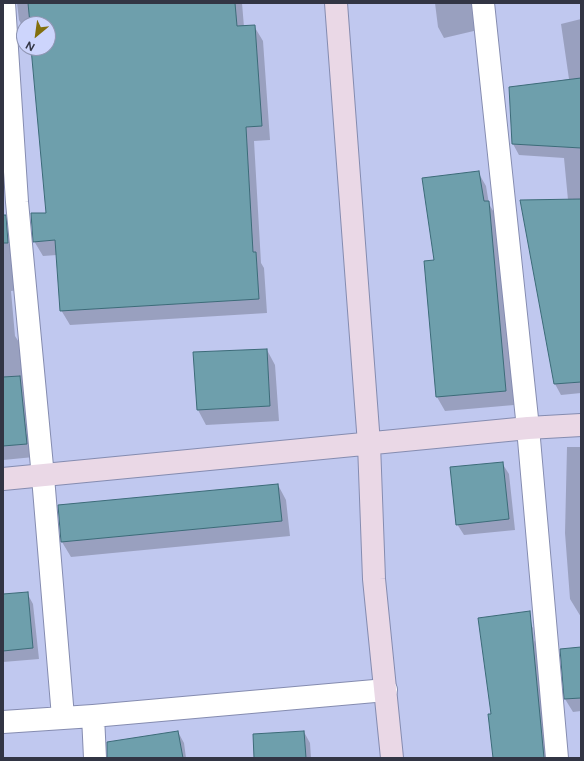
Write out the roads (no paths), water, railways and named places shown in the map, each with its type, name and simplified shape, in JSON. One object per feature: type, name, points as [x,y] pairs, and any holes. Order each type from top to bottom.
[{"type":"street","points":[[4,3],[10,203],[43,477],[63,717]]},
{"type":"street","points":[[336,3],[369,444],[374,579],[392,758]]},
{"type":"street","points":[[483,3],[528,428],[557,758]]},
{"type":"street","points":[[3,479],[43,477],[528,428],[581,425]]},
{"type":"street","points":[[3,722],[92,716],[386,690]]},
{"type":"street","points":[[92,716],[95,758]]}]
